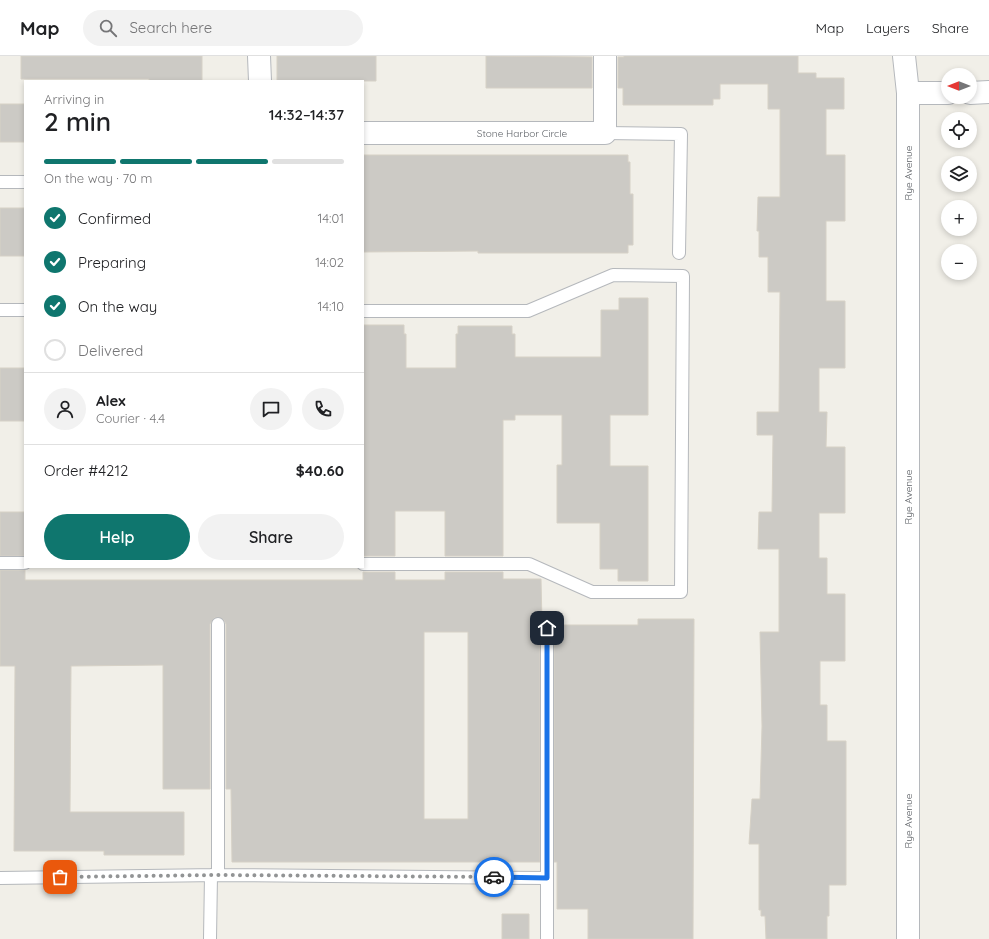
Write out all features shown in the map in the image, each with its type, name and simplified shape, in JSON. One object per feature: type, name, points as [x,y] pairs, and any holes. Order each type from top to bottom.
[{"type":"street","points":[[259,56],[260,80]]},
{"type":"street","points":[[605,56],[605,133]]},
{"type":"street","name":"Rye Avenue","points":[[904,56],[908,93],[908,939]]},
{"type":"street","points":[[977,92],[989,92]]},
{"type":"street","points":[[908,93],[941,93]]},
{"type":"street","name":"Stone Harbor Circle","points":[[364,133],[605,133]]},
{"type":"lane","points":[[605,133],[681,134],[679,253]]},
{"type":"lane","points":[[0,182],[24,182]]},
{"type":"lane","points":[[364,311],[528,311],[613,275],[683,276],[681,592],[592,592],[529,564],[364,564]]},
{"type":"lane","points":[[0,310],[24,310]]},
{"type":"lane","points":[[0,563],[24,563]]},
{"type":"lane","points":[[210,939],[214,875],[218,624]]},
{"type":"lane","points":[[547,628],[547,939]]},
{"type":"lane","points":[[0,878],[214,875],[547,878]]},
{"type":"building","points":[[21,56],[202,56],[202,80],[21,79]]},
{"type":"building","points":[[277,56],[376,56],[376,81],[277,80]]},
{"type":"building","points":[[486,56],[592,57],[592,88],[486,88]]},
{"type":"building","points":[[798,56],[798,73],[816,73],[816,78],[844,78],[844,109],[826,109],[826,155],[845,155],[845,221],[826,221],[826,301],[845,301],[845,368],[819,368],[819,412],[827,412],[826,447],[845,447],[845,513],[819,513],[819,558],[827,558],[827,594],[845,594],[845,661],[820,661],[820,705],[827,705],[827,741],[846,741],[846,885],[829,885],[827,939],[766,939],[765,916],[761,916],[761,910],[759,910],[759,844],[749,844],[752,799],[760,799],[762,726],[760,632],[779,632],[779,549],[758,549],[759,512],[772,512],[773,435],[757,435],[757,412],[779,412],[780,292],[768,292],[768,257],[759,257],[759,231],[757,231],[758,197],[780,197],[780,109],[768,109],[768,84],[720,84],[720,99],[713,99],[713,105],[623,105],[623,88],[618,88],[618,57]]},
{"type":"building","points":[[0,104],[24,104],[24,142],[0,142]]},
{"type":"building","points":[[364,155],[628,155],[628,162],[630,162],[630,194],[633,194],[633,245],[628,245],[628,253],[478,253],[478,251],[364,252]]},
{"type":"building","points":[[0,208],[24,208],[24,256],[0,256]]},
{"type":"building","points":[[619,298],[648,298],[648,415],[610,415],[610,466],[648,466],[648,581],[618,581],[618,569],[600,569],[600,523],[557,523],[557,465],[562,465],[562,415],[515,415],[515,420],[503,420],[503,556],[445,556],[445,511],[395,511],[395,556],[364,556],[364,325],[404,325],[404,334],[406,334],[406,368],[456,368],[456,334],[458,334],[458,326],[512,326],[512,334],[515,334],[515,357],[601,357],[601,310],[619,310]]},
{"type":"building","points":[[0,368],[24,368],[24,421],[0,421]]},
{"type":"building","points":[[0,512],[24,512],[24,556],[0,556]]},
{"type":"building","points":[[0,570],[25,570],[25,580],[363,580],[363,572],[395,572],[395,580],[445,580],[445,572],[503,572],[503,579],[541,579],[540,862],[232,862],[231,789],[226,789],[226,624],[224,620],[218,617],[214,618],[210,624],[210,789],[163,789],[163,665],[71,666],[70,812],[184,812],[184,855],[104,855],[104,851],[14,851],[15,666],[0,666]],"holes":[[[424,632],[468,632],[468,819],[424,819]]]},
{"type":"building","points":[[638,619],[694,619],[693,939],[588,939],[588,909],[557,909],[557,862],[554,862],[554,625],[638,625]]},
{"type":"building","points":[[502,914],[529,914],[529,939],[502,939]]},
{"type":"way so far","points":[[60,877],[218,875],[494,877]]},
{"type":"route","points":[[494,877],[547,878],[547,628]]}]
